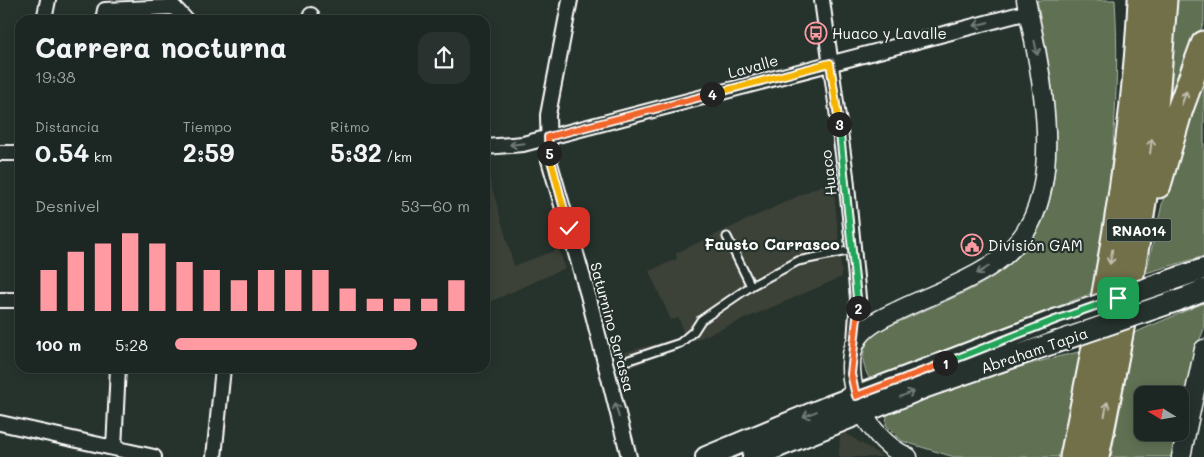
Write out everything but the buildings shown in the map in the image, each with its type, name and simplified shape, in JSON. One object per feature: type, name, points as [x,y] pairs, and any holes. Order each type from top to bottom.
[{"type":"highway","points":[[1118,221],[1125,84],[1123,0]]},
{"type":"highway","name":"RNA014","points":[[1072,457],[1084,404],[1118,221],[1133,102],[1141,0]]},
{"type":"highway","name":"RNA014","points":[[1096,457],[1131,279],[1153,127],[1164,0]]},
{"type":"highway","points":[[1131,279],[1180,109],[1204,44]]},
{"type":"main road","name":"Abraham Tapia","points":[[753,457],[859,404],[1055,320],[1204,269]]},
{"type":"main road","name":"Abraham Tapia","points":[[706,457],[859,404],[926,387],[1204,290]]},
{"type":"street","points":[[45,15],[48,0]]},
{"type":"street","name":"Saturnino Sarassa","points":[[570,0],[548,115],[550,160],[588,295],[629,457]]},
{"type":"street","name":"Huaco","points":[[822,0],[846,176],[858,298],[855,342]]},
{"type":"street","points":[[908,457],[882,440],[859,404],[851,374],[855,342],[866,329],[881,319],[968,278],[1000,258],[1018,243],[1030,224],[1035,214],[1042,185],[1045,119],[1038,53],[1027,6]]},
{"type":"street","name":"Lavalle","points":[[490,146],[523,144],[830,63],[1027,6]]},
{"type":"street","points":[[104,15],[105,10],[174,7],[181,15]]},
{"type":"street","points":[[0,153],[15,153]]},
{"type":"street","points":[[0,300],[15,300]]},
{"type":"street","points":[[1181,457],[1204,349]]},
{"type":"street","points":[[114,448],[118,373]]},
{"type":"street","points":[[214,457],[222,373]]},
{"type":"street","points":[[0,423],[154,457]]},
{"type":"lane","points":[[727,237],[751,286]]},
{"type":"lane","points":[[628,360],[680,343],[694,331],[701,320],[751,286],[798,261],[852,250]]},
{"type":"shaded area","points":[[833,180],[842,277],[623,371],[619,354],[684,336],[679,318],[671,320],[649,271],[677,259],[676,253]]},
{"type":"shaded area","points":[[490,181],[514,266],[559,249],[565,268],[490,302]]},
{"type":"shaded area","points":[[845,433],[883,457],[839,457],[840,436]]},
{"type":"green space","points":[[1037,0],[1115,0],[1117,73],[1113,147],[1095,292],[870,379],[863,362],[863,356],[866,345],[874,335],[886,327],[981,284],[1008,266],[1020,255],[1038,230],[1050,201],[1055,168],[1056,133],[1049,62]]},
{"type":"green space","points":[[1175,0],[1204,0],[1204,22],[1170,107]]},
{"type":"green space","points":[[1204,60],[1204,256],[1146,273],[1174,153]]},
{"type":"green space","points":[[1204,303],[1204,329],[1193,356],[1187,386],[1134,386],[1134,441],[1175,441],[1172,457],[1111,457],[1134,333]]},
{"type":"green space","points":[[1083,351],[1061,457],[954,457],[902,441],[886,425],[887,415],[935,396],[1033,363]]},
{"type":"place","name":"Huaco y Lavalle","points":[[816,33]]},
{"type":"place","name":"División GAM","points":[[972,245]]},
{"type":"district","name":"Fausto Carrasco","points":[[772,243]]},
{"type":"route","points":[[569,228],[550,160],[548,137],[830,63],[846,176],[858,298],[857,330],[851,374],[856,396],[1118,298]]}]
